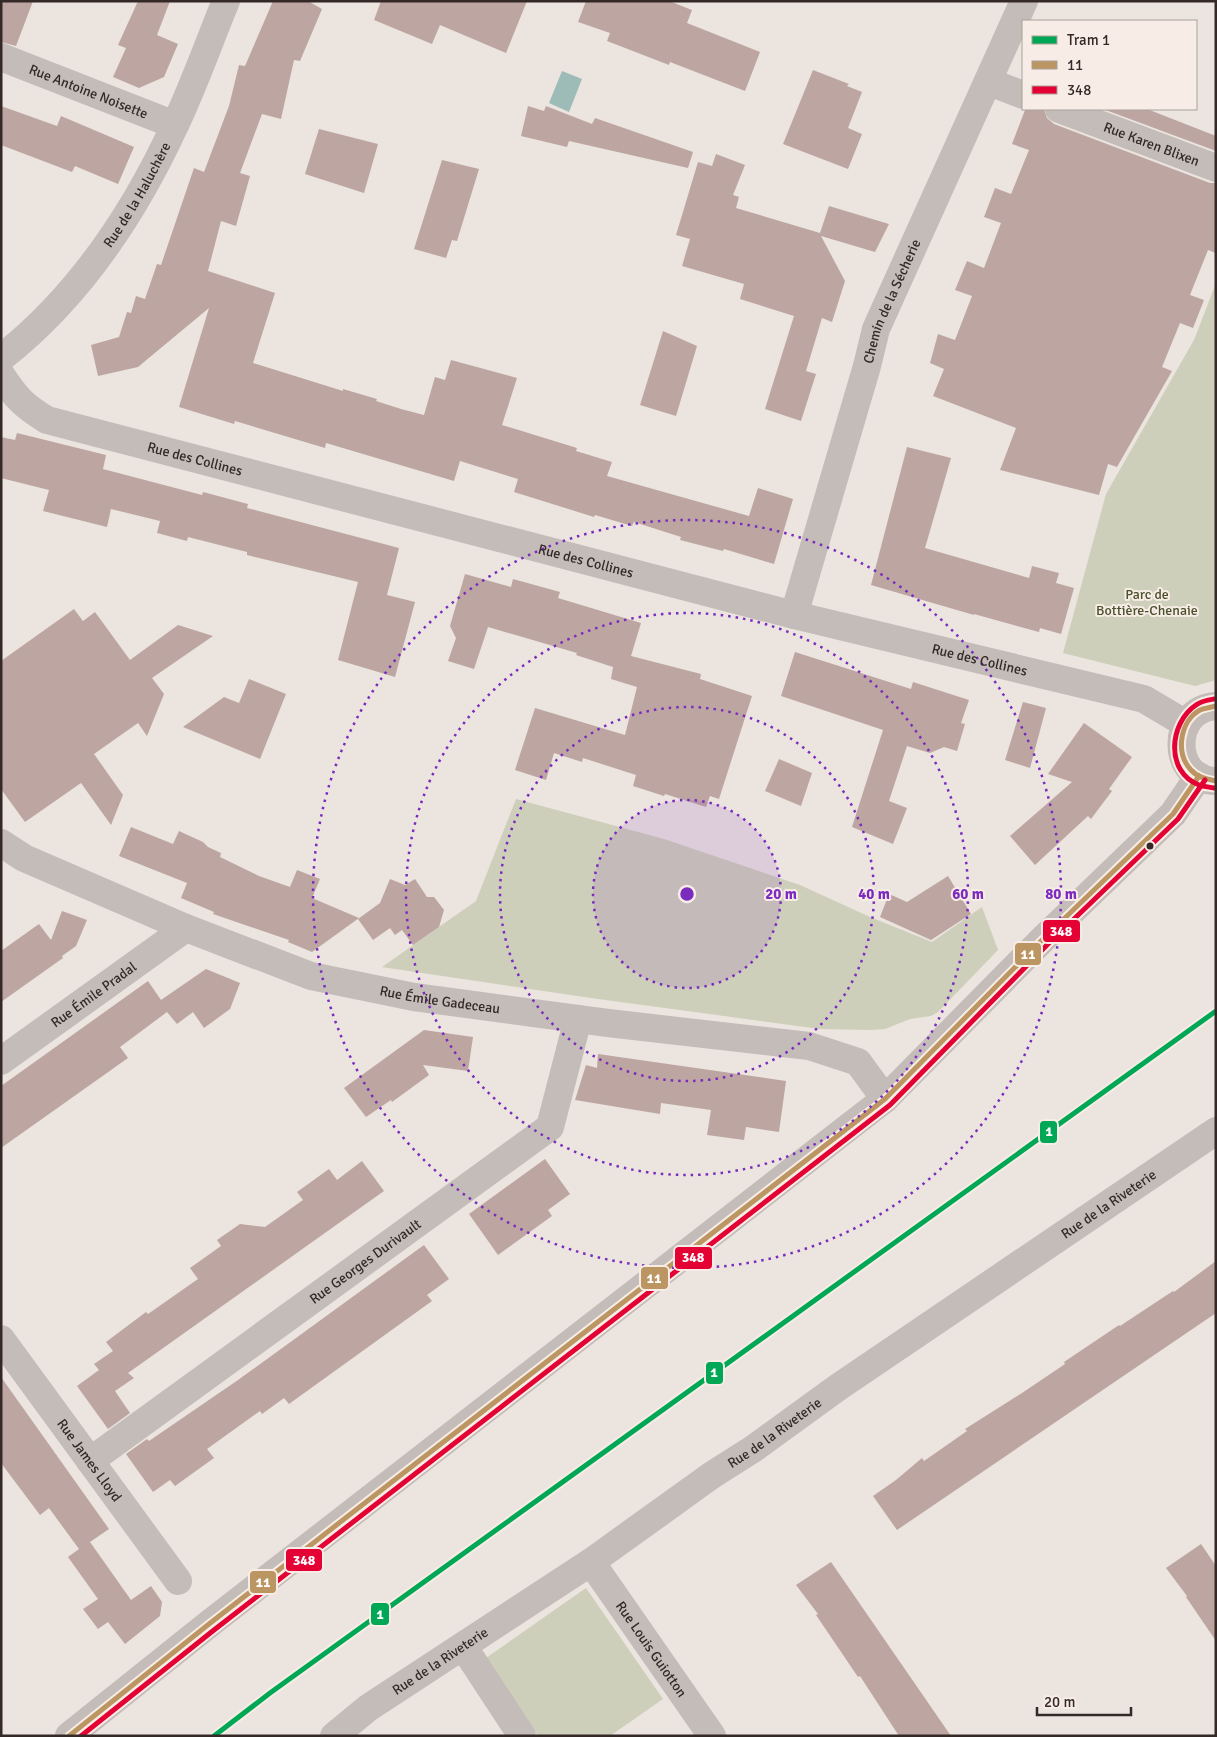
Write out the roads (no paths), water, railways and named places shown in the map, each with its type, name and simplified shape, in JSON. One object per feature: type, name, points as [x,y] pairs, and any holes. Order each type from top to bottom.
[{"type":"street","name":"Rue de la Haluchère","points":[[1,358],[24,340],[55,310],[91,267],[121,226],[140,194],[175,125],[226,1]]},
{"type":"street","name":"Chemin de la Sécherie","points":[[794,615],[867,366],[876,329],[1024,1]]},
{"type":"street","name":"Rue Antoine Noisette","points":[[1,57],[175,125]]},
{"type":"street","points":[[989,82],[1022,95]]},
{"type":"street","name":"Rue Karen Blixen","points":[[1062,110],[1216,168]]},
{"type":"street","name":"Rue des Collines","points":[[1,375],[20,401],[48,420],[794,615],[1144,699],[1186,724]]},
{"type":"street","points":[[69,1736],[209,1624],[885,1099],[1043,939],[1173,814],[1207,778],[1191,770],[1181,753],[1180,743],[1186,724],[1193,715],[1202,709],[1216,706]]},
{"type":"street","name":"Rue Émile Gadeceau","points":[[1,843],[24,858],[186,928],[311,976],[347,985],[414,997],[578,1019],[809,1046],[858,1062],[885,1099]]},
{"type":"street","name":"Rue Émile Pradal","points":[[1,1061],[186,928]]},
{"type":"street","name":"Rue Georges Durivault","points":[[90,1461],[550,1127],[578,1019]]},
{"type":"street","name":"Rue de la Riveterie","points":[[334,1736],[368,1708],[591,1562],[837,1388],[1216,1131]]},
{"type":"street","name":"Rue James Lloyd","points":[[1,1339],[178,1581]]},
{"type":"street","name":"Rue Louis Guiotton","points":[[591,1562],[712,1736]]},
{"type":"street","points":[[463,1646],[522,1736]]},
{"type":"water","points":[[562,71],[582,79],[569,112],[549,103]]},
{"type":"tram line","name":"1","points":[[214,1736],[270,1693],[1216,1011]]},
{"type":"park label","name":"Parc de Bottière-Chenaie","points":[[1147,602]]}]
